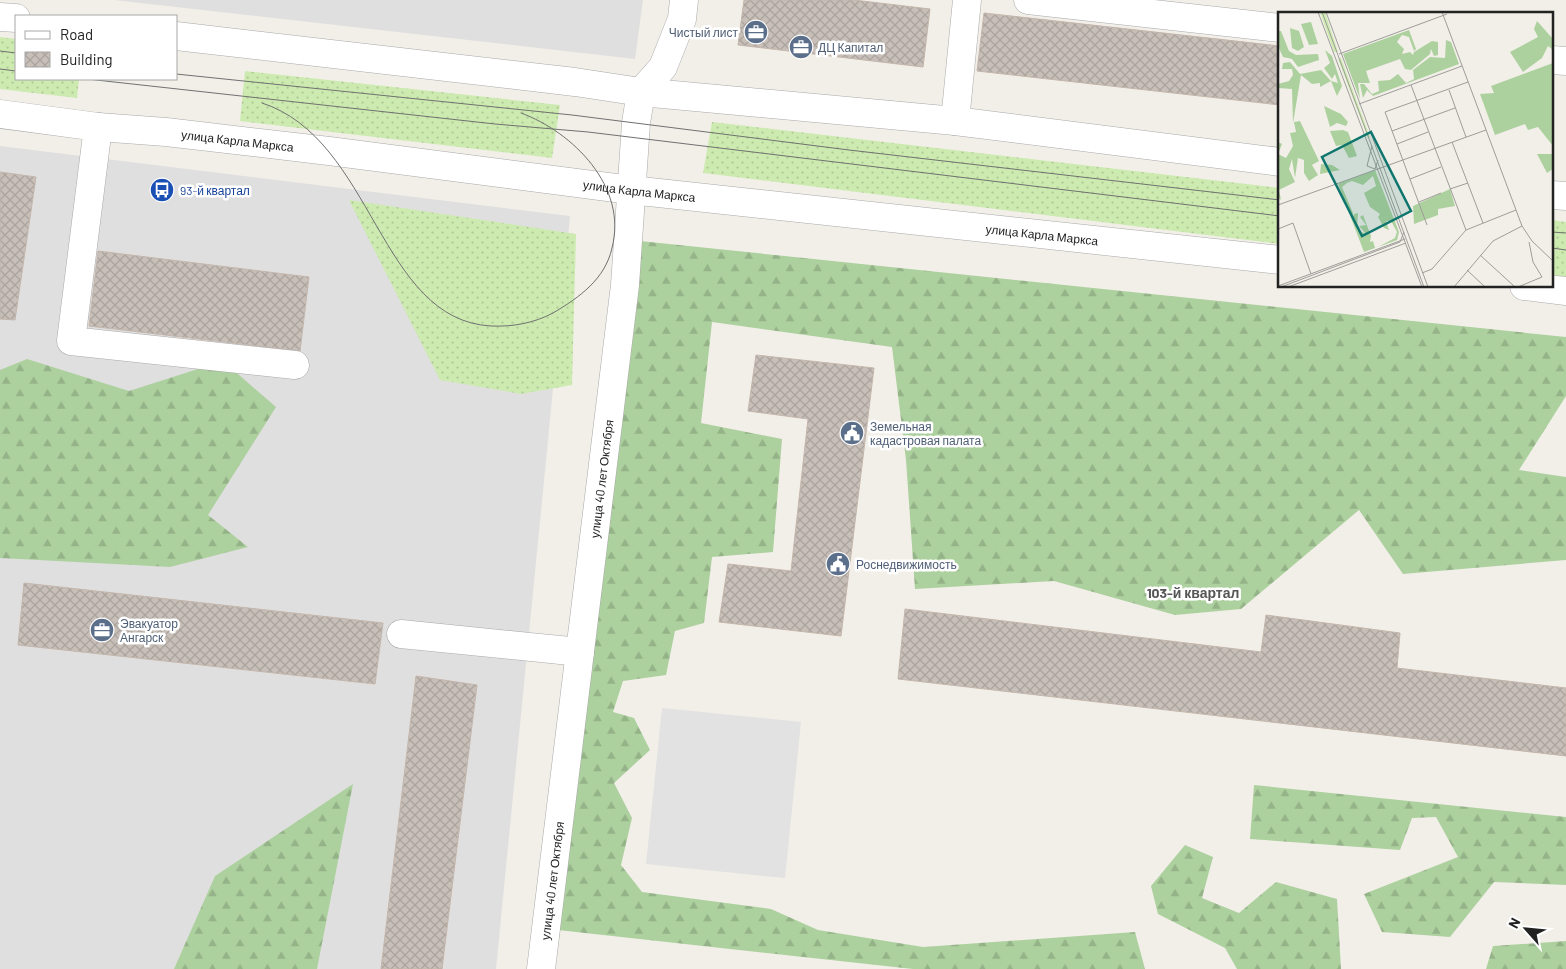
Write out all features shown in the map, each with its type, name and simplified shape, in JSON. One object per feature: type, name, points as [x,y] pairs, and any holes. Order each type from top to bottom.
[{"type":"street","points":[[641,92],[663,67],[682,18],[684,0]]},
{"type":"street","points":[[955,121],[967,0]]},
{"type":"street","points":[[1028,0],[1278,28]]},
{"type":"street","points":[[0,16],[15,18]]},
{"type":"street","points":[[178,36],[542,78],[641,92],[955,121],[1278,162]]},
{"type":"street","name":"улица 40 лет Октября","points":[[541,969],[625,285],[631,190],[641,92]]},
{"type":"street","name":"улица Карла Маркса","points":[[0,114],[98,127],[166,132],[329,151],[631,190],[1278,260]]},
{"type":"street","points":[[98,127],[71,340],[296,365]]},
{"type":"street","points":[[1541,288],[1566,291]]},
{"type":"street","points":[[401,634],[580,652]]},
{"type":"shaded area","points":[[114,0],[643,0],[635,59]]},
{"type":"shaded area","name":"93-й квартал","points":[[0,146],[570,216],[496,969],[0,969]]},
{"type":"shaded area","points":[[662,708],[801,722],[785,878],[646,864]]},
{"type":"green space","points":[[0,37],[15,39],[15,80],[79,80],[77,98],[0,89]]},
{"type":"green space","points":[[245,71],[560,105],[552,158],[240,121]]},
{"type":"green space","points":[[712,122],[1278,188],[1278,244],[703,173]]},
{"type":"green space","points":[[349,200],[576,234],[572,385],[521,394],[440,380]]},
{"type":"green space","points":[[1554,220],[1566,222],[1566,279],[1554,277]]},
{"type":"green space","points":[[640,241],[1566,337],[1566,396],[1519,470],[1566,477],[1566,560],[1403,574],[1359,510],[1241,609],[1175,615],[1054,581],[915,589],[906,460],[892,347],[712,322],[701,423],[782,439],[773,552],[712,557],[704,623],[675,631],[666,675],[623,681],[613,712],[634,718],[650,750],[614,783],[632,818],[621,865],[642,892],[771,909],[818,930],[923,947],[1135,932],[1145,969],[913,969],[558,930]]},
{"type":"green space","points":[[27,359],[129,391],[223,361],[276,407],[208,515],[248,547],[170,567],[0,558],[0,370]]},
{"type":"green space","points":[[353,784],[317,969],[174,969],[215,876]]},
{"type":"green space","points":[[1254,785],[1566,817],[1566,885],[1494,882],[1450,937],[1382,932],[1364,894],[1458,857],[1436,817],[1412,818],[1400,850],[1250,839]]},
{"type":"green space","points":[[1185,845],[1213,857],[1202,898],[1239,913],[1276,882],[1337,899],[1341,969],[1237,969],[1225,948],[1158,914],[1151,886]]},
{"type":"green space","points":[[1566,941],[1566,969],[1486,969],[1493,946]]},
{"type":"building","points":[[744,0],[854,0],[930,9],[923,67],[738,45]]},
{"type":"building","points":[[984,13],[1278,46],[1278,105],[977,71]]},
{"type":"building","points":[[0,172],[36,177],[15,320],[0,319]]},
{"type":"building","points":[[98,251],[309,277],[300,351],[89,326]]},
{"type":"building","points":[[756,355],[874,368],[841,636],[719,622],[728,564],[791,571],[808,419],[748,411]]},
{"type":"building","points":[[24,583],[383,623],[375,684],[18,645]]},
{"type":"building","points":[[905,609],[1261,652],[1266,615],[1400,633],[1397,668],[1566,688],[1566,756],[898,679]]},
{"type":"building","points":[[416,676],[477,685],[442,969],[381,969]]},
{"type":"tram line","points":[[0,51],[15,53]]},
{"type":"tram line","points":[[0,69],[15,71]]},
{"type":"tram line","points":[[178,74],[572,115],[849,150],[1278,200]]},
{"type":"tram line","points":[[96,80],[495,124],[588,132],[1278,216]]},
{"type":"tram line","points":[[262,103],[299,123],[329,152],[354,188],[399,262],[424,294],[454,316],[491,326],[507,326],[531,322],[563,307],[582,294],[597,278],[604,269],[612,248],[615,225],[612,204],[604,183],[592,165],[577,148],[559,134],[521,113]]},
{"type":"tram line","points":[[1554,232],[1566,233]]},
{"type":"tram line","points":[[1554,248],[1566,250]]},
{"type":"place","name":"Чистый лист","points":[[756,32]]},
{"type":"place","name":"ДЦ Капитал","points":[[801,47]]},
{"type":"place","name":"93-й квартал","points":[[162,190]]},
{"type":"place","name":"Земельная кадастровая палата","points":[[852,433]]},
{"type":"place","name":"Роснедвижимость","points":[[838,564]]},
{"type":"place","name":"Эвакуатор Ангарск","points":[[102,630]]},
{"type":"district","name":"103-й квартал","points":[[1193,592]]}]
